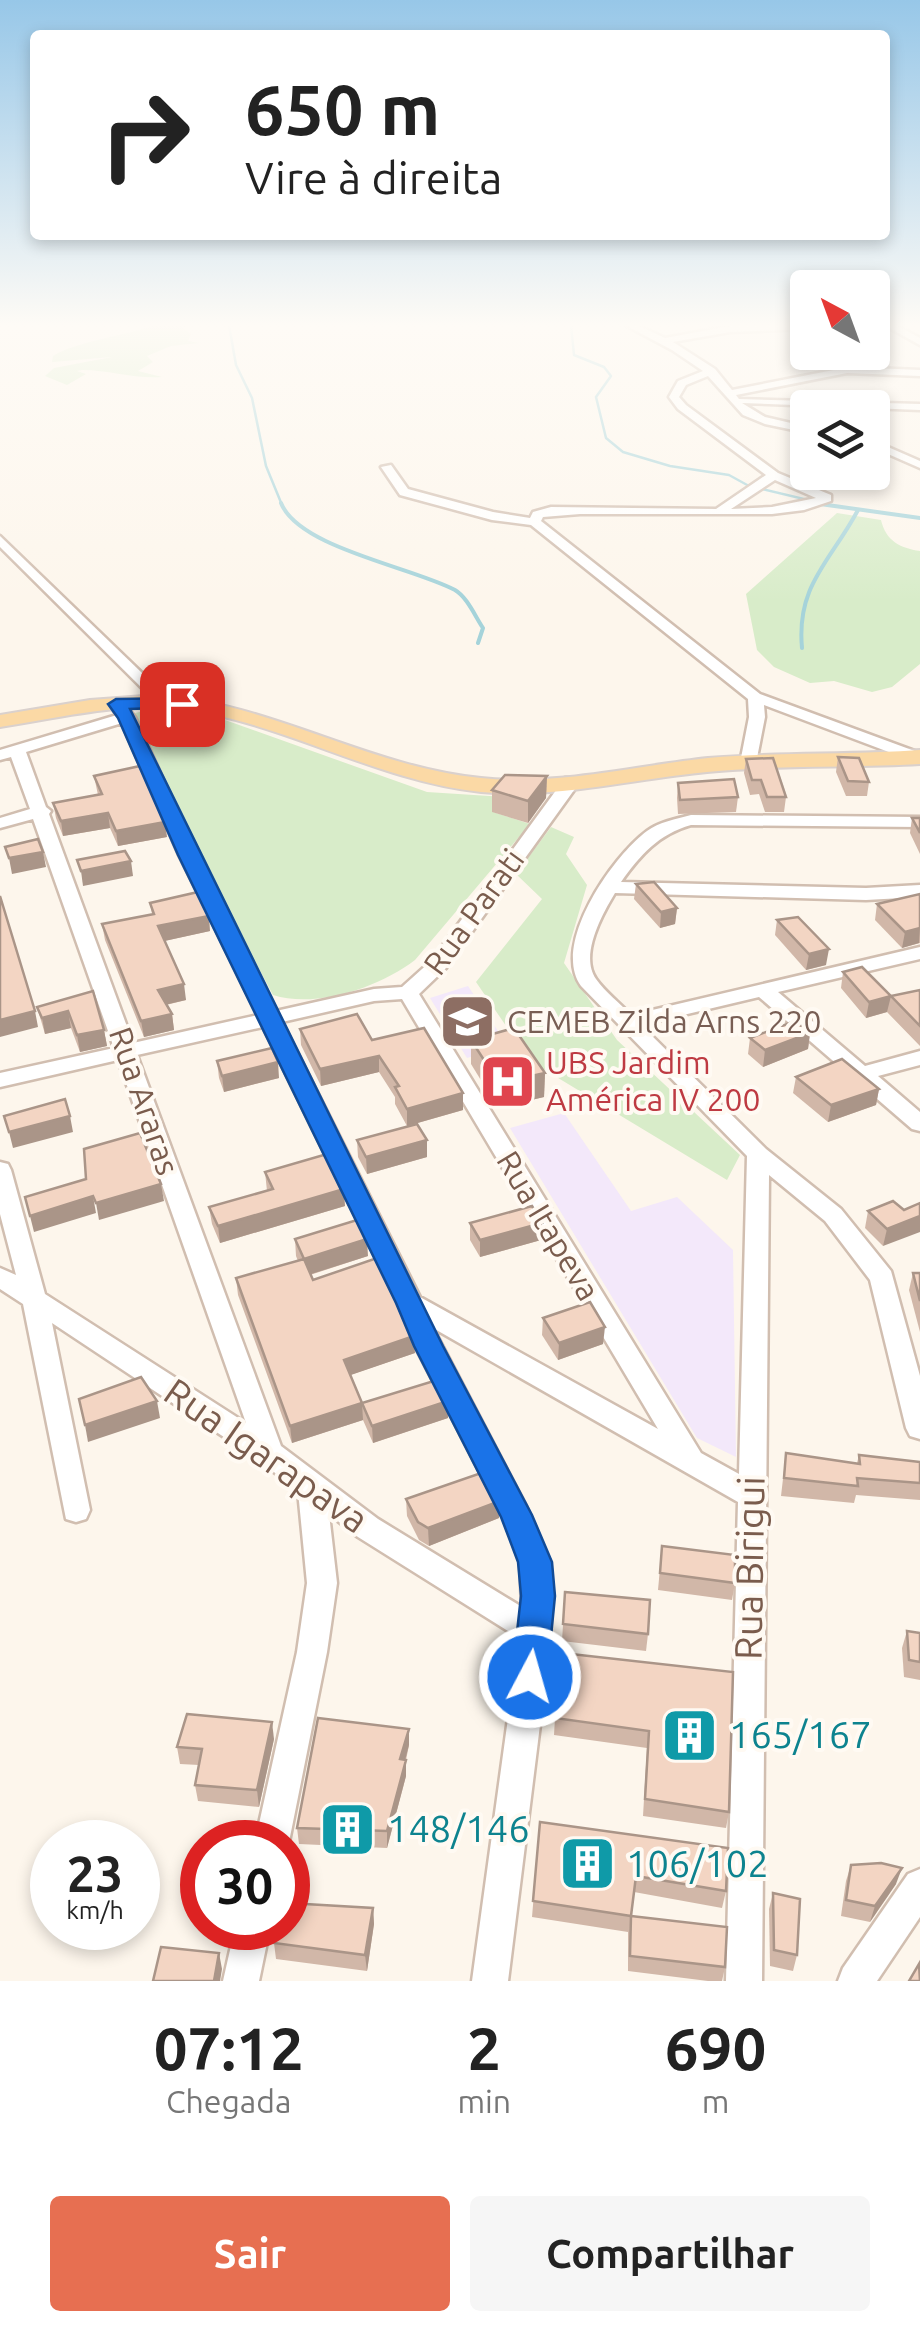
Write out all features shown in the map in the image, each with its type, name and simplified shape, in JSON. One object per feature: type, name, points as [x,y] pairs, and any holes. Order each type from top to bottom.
[{"type":"main road","points":[[0,721],[122,711],[164,702],[245,717],[449,781],[520,786],[748,763],[918,757]]},
{"type":"street","points":[[536,522],[537,516],[550,510],[785,509],[828,498],[774,475],[698,417]]},
{"type":"street","points":[[758,417],[790,426]]},
{"type":"street","points":[[890,445],[920,446]]},
{"type":"street","points":[[890,450],[920,465]]},
{"type":"street","points":[[386,467],[404,492],[492,516],[536,522],[756,696],[918,757]]},
{"type":"street","points":[[722,510],[774,475]]},
{"type":"street","points":[[0,540],[164,702]]},
{"type":"street","points":[[748,763],[757,717],[756,696]]},
{"type":"street","points":[[9,752],[122,711],[188,855],[428,1346],[516,1515],[535,1562],[538,1596],[490,1981]]},
{"type":"street","name":"Rua Araras","points":[[9,752],[42,811],[270,1453]]},
{"type":"street","name":"Rua Parati","points":[[0,1080],[270,1017],[374,995],[408,993],[439,964],[571,782]]},
{"type":"street","points":[[891,820],[920,806]]},
{"type":"street","points":[[0,823],[42,811]]},
{"type":"street","points":[[920,822],[691,820],[664,828],[647,838],[608,887],[581,946],[582,974],[758,1154],[833,1215],[882,1277],[920,1428]]},
{"type":"street","points":[[608,887],[866,894],[920,891]]},
{"type":"street","points":[[626,1022],[920,954]]},
{"type":"street","points":[[764,991],[920,1124]]},
{"type":"street","name":"Rua Itapeva","points":[[408,993],[690,1458]]},
{"type":"street","points":[[860,1074],[920,1058]]},
{"type":"street","name":"Rua Birigui","points":[[744,1981],[758,1154]]},
{"type":"street","points":[[0,1170],[34,1298],[76,1510]]},
{"type":"street","name":"Rua Igarapava","points":[[0,1277],[270,1453],[368,1528],[534,1631]]},
{"type":"street","points":[[410,1303],[751,1495]]},
{"type":"street","points":[[277,1820],[312,1652],[322,1583],[312,1486]]},
{"type":"street","points":[[856,1981],[920,1886]]},
{"type":"street","points":[[241,1981],[248,1950]]},
{"type":"shaded area","name":"CEMEB Zilda Arns 220","points":[[468,986],[508,1046],[467,1058],[430,998]]},
{"type":"shaded area","points":[[564,1113],[631,1211],[677,1197],[733,1250],[736,1457],[697,1438],[510,1128]]},
{"type":"green space","points":[[837,513],[881,520],[895,542],[920,551],[920,664],[892,687],[872,692],[834,681],[810,683],[774,667],[757,650],[746,594]]},
{"type":"green space","points":[[163,707],[225,720],[427,792],[505,797],[493,812],[530,824],[415,960],[401,970],[366,987],[328,997],[290,999],[273,995],[207,872],[135,713]]},
{"type":"green space","points":[[551,827],[574,837],[566,854],[587,885],[564,963],[617,1040],[740,1155],[727,1180],[530,1061],[476,982],[542,899],[516,874]]},
{"type":"building","points":[[838,757],[859,758],[869,782],[848,781]]},
{"type":"building","points":[[773,758],[786,797],[767,797],[761,780],[752,780],[746,759]]},
{"type":"building","points":[[140,766],[165,822],[116,831],[108,813],[61,821],[53,803],[102,794],[94,776]]},
{"type":"building","points":[[505,775],[547,776],[528,801],[492,790]]},
{"type":"building","points":[[734,779],[738,797],[680,800],[678,783]]},
{"type":"building","points":[[38,839],[43,852],[9,858],[5,847]]},
{"type":"building","points":[[125,851],[131,861],[81,871],[77,860]]},
{"type":"building","points":[[654,882],[677,908],[661,912],[636,884]]},
{"type":"building","points":[[198,892],[209,916],[158,926],[184,984],[158,990],[172,1014],[141,1021],[102,924],[154,914],[150,903]]},
{"type":"building","points":[[920,894],[920,928],[905,932],[877,904]]},
{"type":"building","points":[[0,896],[35,1011],[0,1020]]},
{"type":"building","points":[[798,917],[829,949],[809,954],[777,920]]},
{"type":"building","points":[[862,967],[891,996],[869,1002],[843,972]]},
{"type":"building","points":[[920,990],[920,1026],[891,996]]},
{"type":"building","points":[[93,991],[104,1030],[77,1035],[68,1011],[42,1018],[37,1007]]},
{"type":"building","points":[[357,1014],[372,1040],[424,1028],[463,1093],[407,1109],[395,1087],[399,1086],[379,1056],[320,1069],[300,1029]]},
{"type":"building","points":[[795,1021],[810,1033],[765,1050],[750,1038]]},
{"type":"building","points":[[514,1028],[545,1073],[499,1083],[471,1040]]},
{"type":"building","points":[[272,1048],[278,1062],[222,1076],[217,1061]]},
{"type":"building","points":[[842,1059],[879,1089],[831,1105],[796,1077]]},
{"type":"building","points":[[65,1099],[70,1116],[9,1132],[4,1116]]},
{"type":"building","points":[[417,1124],[427,1140],[366,1157],[357,1140]]},
{"type":"building","points":[[140,1133],[161,1184],[96,1203],[93,1196],[30,1216],[25,1197],[86,1179],[84,1149]]},
{"type":"building","points":[[327,1154],[344,1189],[218,1226],[209,1207],[273,1189],[265,1172]]},
{"type":"building","points":[[893,1201],[904,1210],[920,1203],[920,1216],[887,1229],[868,1211]]},
{"type":"building","points":[[532,1206],[542,1223],[480,1240],[470,1223]]},
{"type":"building","points":[[357,1220],[367,1239],[304,1259],[295,1239]]},
{"type":"building","points":[[377,1258],[414,1336],[344,1360],[362,1403],[290,1426],[236,1278],[304,1259],[313,1280]]},
{"type":"building","points":[[913,1273],[920,1273],[920,1301]]},
{"type":"building","points":[[590,1302],[605,1327],[559,1343],[543,1318]]},
{"type":"building","points":[[141,1377],[157,1401],[85,1425],[79,1399]]},
{"type":"building","points":[[437,1380],[448,1401],[372,1426],[362,1403]]},
{"type":"building","points":[[786,1453],[860,1464],[859,1455],[920,1462],[920,1483],[857,1478],[858,1486],[784,1478]]},
{"type":"building","points":[[484,1472],[500,1501],[428,1528],[418,1522],[406,1499]]},
{"type":"building","points":[[662,1546],[735,1555],[735,1583],[660,1573]]},
{"type":"building","points":[[565,1592],[650,1600],[648,1634],[563,1624]]},
{"type":"building","points":[[907,1631],[920,1633],[920,1662],[909,1660]]},
{"type":"building","points":[[562,1653],[733,1672],[729,1812],[645,1799],[649,1731],[555,1718]]},
{"type":"building","points":[[187,1714],[272,1722],[257,1790],[195,1785],[202,1749],[177,1747]]},
{"type":"building","points":[[318,1718],[409,1729],[400,1759],[406,1760],[387,1831],[310,1828],[310,1820],[299,1820]]},
{"type":"building","points":[[540,1822],[728,1848],[726,1891],[636,1876],[631,1916],[533,1901]]},
{"type":"building","points":[[881,1863],[902,1868],[875,1906],[846,1900],[851,1865]]},
{"type":"building","points":[[773,1893],[800,1899],[797,1955],[774,1950]]},
{"type":"building","points":[[310,1904],[373,1908],[365,1955],[310,1948]]},
{"type":"building","points":[[631,1916],[727,1927],[725,1967],[630,1956]]},
{"type":"building","points":[[161,1947],[219,1953],[214,1981],[153,1981]]},
{"type":"building","points":[[919,1964],[920,1981],[909,1981]]},
{"type":"waterway","points":[[256,417],[266,466],[281,504]]},
{"type":"waterway","points":[[601,417],[606,438],[623,452],[670,466],[729,475],[749,486],[829,505]]},
{"type":"waterway","points":[[813,503],[920,518]]},
{"type":"waterway","points":[[281,504],[292,519],[333,544],[455,590],[483,628],[478,643]]},
{"type":"waterway","points":[[802,648],[804,607],[810,590],[858,510]]},
{"type":"place","name":"CEMEB Zilda Arns 220","points":[[468,1022]]},
{"type":"place","name":"UBS Jardim América IV 200","points":[[507,1081]]},
{"type":"place","name":"165/167","points":[[690,1735]]},
{"type":"place","name":"148/146","points":[[348,1829]]},
{"type":"place","name":"106/102","points":[[587,1864]]},
{"type":"route","points":[[182,704],[116,704],[127,718],[188,855],[428,1346],[516,1515],[535,1562],[538,1596],[530,1677]]}]
